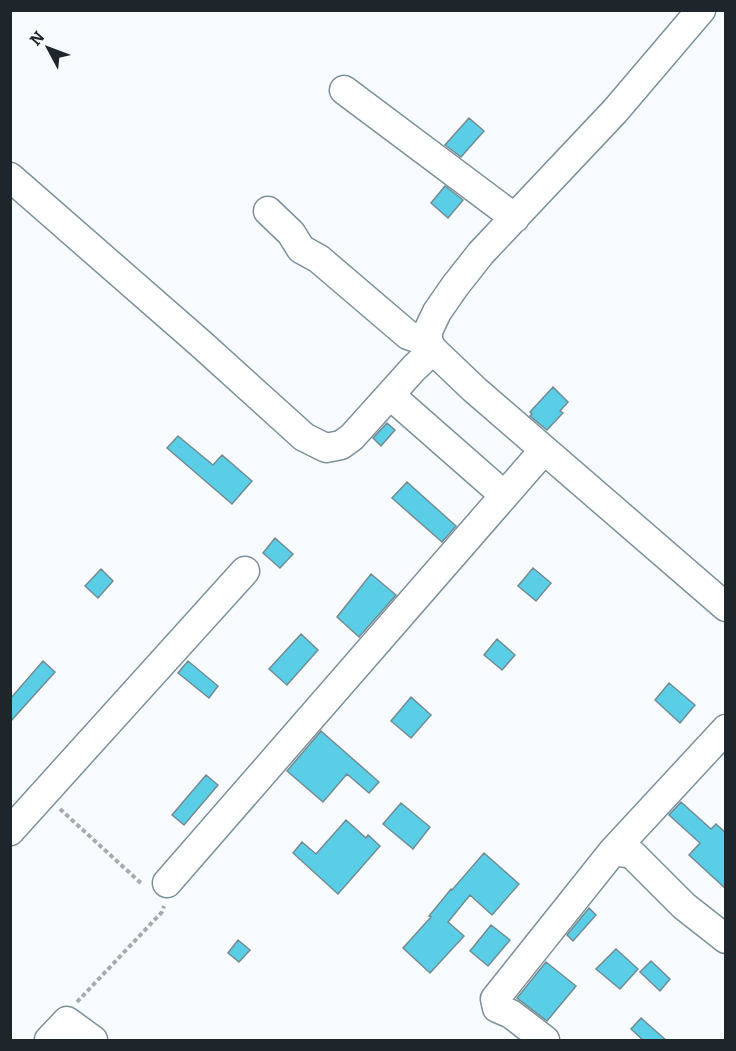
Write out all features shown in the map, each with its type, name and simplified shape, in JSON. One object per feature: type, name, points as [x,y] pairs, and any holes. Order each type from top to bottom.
[{"type":"street","points":[[10,177],[304,437],[326,448],[340,445],[352,437],[414,368],[430,346],[428,331],[437,312],[482,253],[615,111],[701,10]]},
{"type":"street","points":[[344,90],[515,218]]},
{"type":"street","points":[[268,211],[291,233],[301,249],[319,259],[408,335],[430,346],[544,450],[726,607]]},
{"type":"street","points":[[390,395],[504,495]]},
{"type":"street","points":[[158,886],[544,450]]},
{"type":"street","points":[[10,831],[244,571]]},
{"type":"street","points":[[545,1041],[511,1014],[496,1008],[495,999],[613,851],[726,729]]},
{"type":"street","points":[[613,851],[632,854],[684,906],[726,939]]},
{"type":"street","points":[[58,1031],[93,1041]]},
{"type":"path","points":[[43,795],[158,886],[168,890],[162,912],[73,1005],[58,1031]]},
{"type":"building","points":[[469,118],[484,131],[461,157],[445,145]]},
{"type":"building","points":[[445,186],[463,200],[448,218],[431,203]]},
{"type":"building","points":[[553,387],[568,402],[560,411],[563,413],[547,430],[530,416],[532,414],[530,412]]},
{"type":"building","points":[[387,423],[395,430],[381,446],[373,438]]},
{"type":"building","points":[[178,436],[213,465],[222,455],[252,481],[232,504],[167,448]]},
{"type":"building","points":[[407,482],[456,526],[442,542],[392,498]]},
{"type":"building","points":[[275,538],[293,554],[280,568],[263,553]]},
{"type":"building","points":[[533,568],[551,583],[536,601],[518,586]]},
{"type":"building","points":[[101,569],[113,581],[98,598],[85,586]]},
{"type":"building","points":[[371,574],[396,595],[359,637],[337,617]]},
{"type":"building","points":[[301,634],[318,650],[287,685],[269,669]]},
{"type":"building","points":[[497,639],[515,655],[502,670],[484,655]]},
{"type":"building","points":[[43,661],[55,672],[10,722],[10,699]]},
{"type":"building","points":[[188,661],[218,686],[209,698],[178,673]]},
{"type":"building","points":[[669,683],[695,705],[680,723],[655,700]]},
{"type":"building","points":[[411,697],[431,715],[411,738],[391,721]]},
{"type":"building","points":[[321,731],[379,782],[369,793],[347,774],[323,802],[287,771]]},
{"type":"building","points":[[206,775],[218,785],[184,825],[172,815]]},
{"type":"building","points":[[681,802],[711,829],[716,824],[726,833],[726,889],[689,855],[700,843],[669,815]]},
{"type":"building","points":[[401,803],[430,827],[413,849],[383,824]]},
{"type":"building","points":[[346,820],[366,838],[368,835],[380,846],[338,894],[293,853],[302,842],[316,854]]},
{"type":"building","points":[[484,853],[519,884],[492,915],[470,895],[448,922],[464,936],[430,973],[403,948]]},
{"type":"building","points":[[589,908],[596,915],[573,941],[567,935]]},
{"type":"building","points":[[491,925],[510,940],[488,966],[470,951]]},
{"type":"building","points":[[238,940],[250,950],[239,962],[228,953]]},
{"type":"building","points":[[616,949],[638,969],[620,989],[596,969]]},
{"type":"building","points":[[651,961],[670,979],[660,991],[640,972]]},
{"type":"building","points":[[546,962],[576,986],[547,1021],[517,998]]},
{"type":"building","points":[[641,1018],[667,1041],[644,1041],[631,1029]]}]
